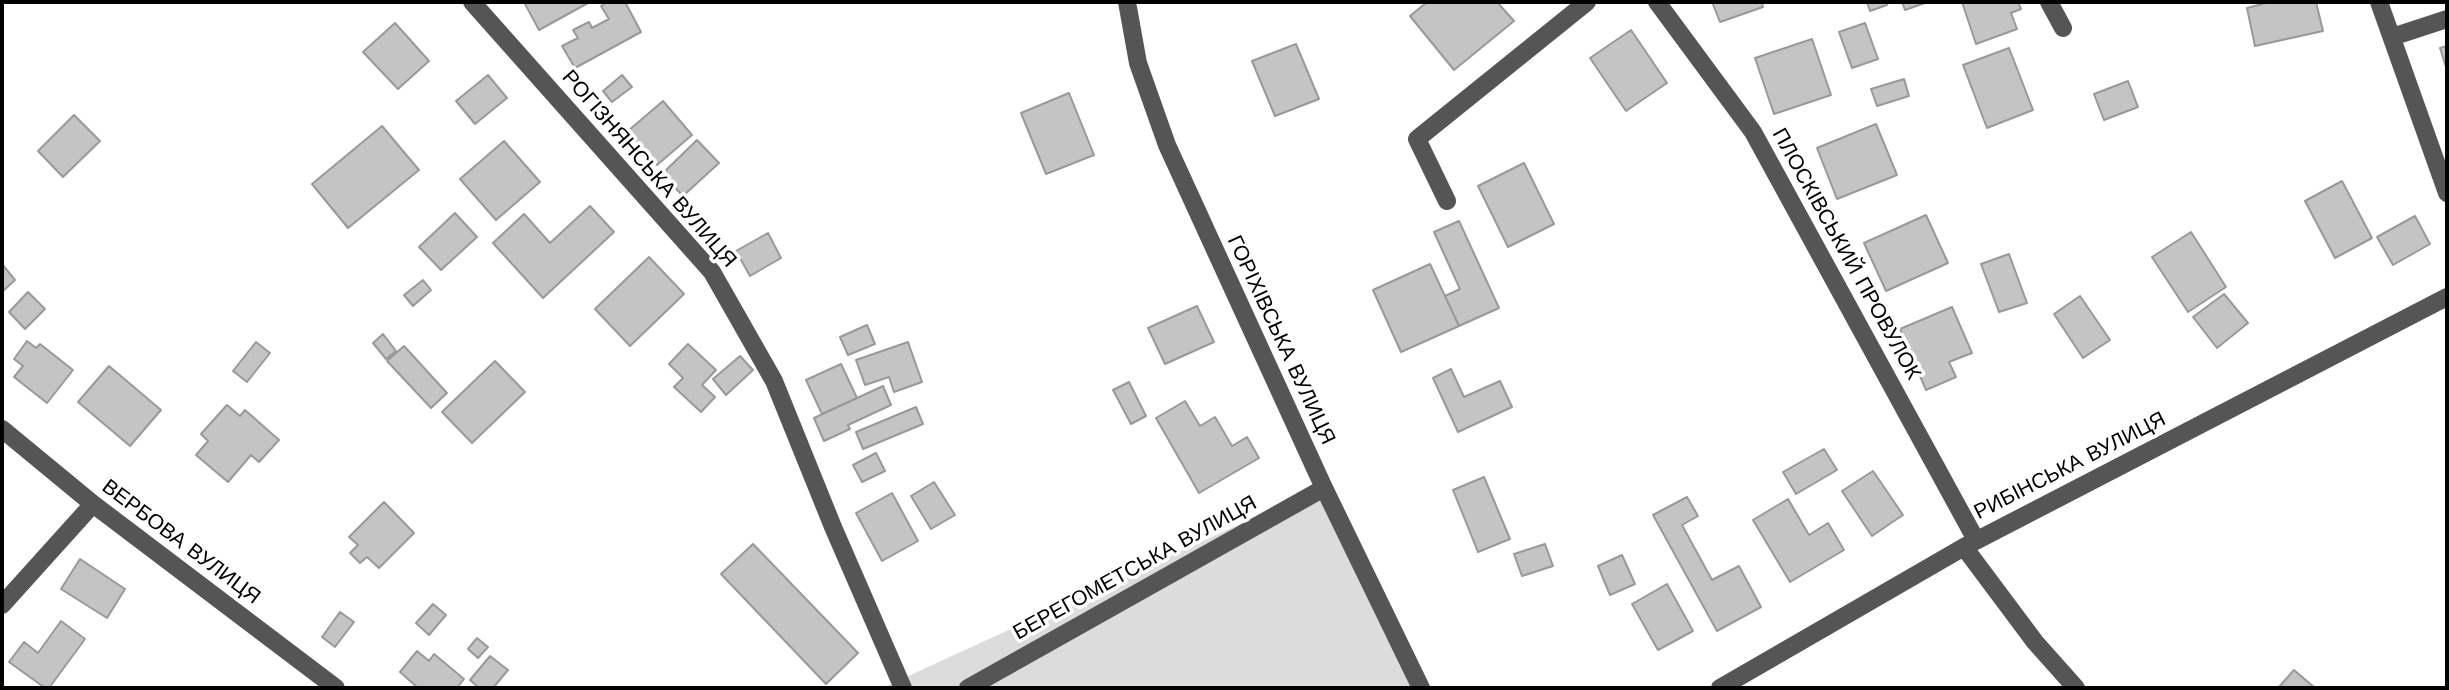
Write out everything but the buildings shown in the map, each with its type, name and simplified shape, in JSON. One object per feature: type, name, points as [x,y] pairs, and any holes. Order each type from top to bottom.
[{"type":"street","name":"РОГІЗНЯНСЬКА ВУЛИЦЯ","points":[[471,2],[712,272],[774,381],[833,527],[903,688]]},
{"type":"street","name":"ГОРІХІВСЬКА ВУЛИЦЯ","points":[[1127,2],[1138,64],[1167,145],[1324,488],[1421,688]]},
{"type":"street","points":[[1447,201],[1417,139],[1587,2]]},
{"type":"street","name":"ПЛОСКІВСЬКИЙ ПРОВУЛОК","points":[[1657,2],[1753,132],[1970,543],[2035,642],[2076,688]]},
{"type":"street","points":[[2049,2],[2063,28]]},
{"type":"street","points":[[2379,2],[2447,193]]},
{"type":"street","points":[[2392,37],[2447,19]]},
{"type":"street","name":"РИБІНСЬКА ВУЛИЦЯ","points":[[1720,688],[1970,543],[2447,297]]},
{"type":"street","name":"ВЕРБОВА ВУЛИЦЯ","points":[[2,429],[93,504],[336,688]]},
{"type":"street","name":"БЕРЕГОМЕТСЬКА ВУЛИЦЯ","points":[[968,688],[1324,488]]},
{"type":"street","points":[[2,605],[93,504]]},
{"type":"shaded area","points":[[1323,486],[1426,688],[882,688]]}]
